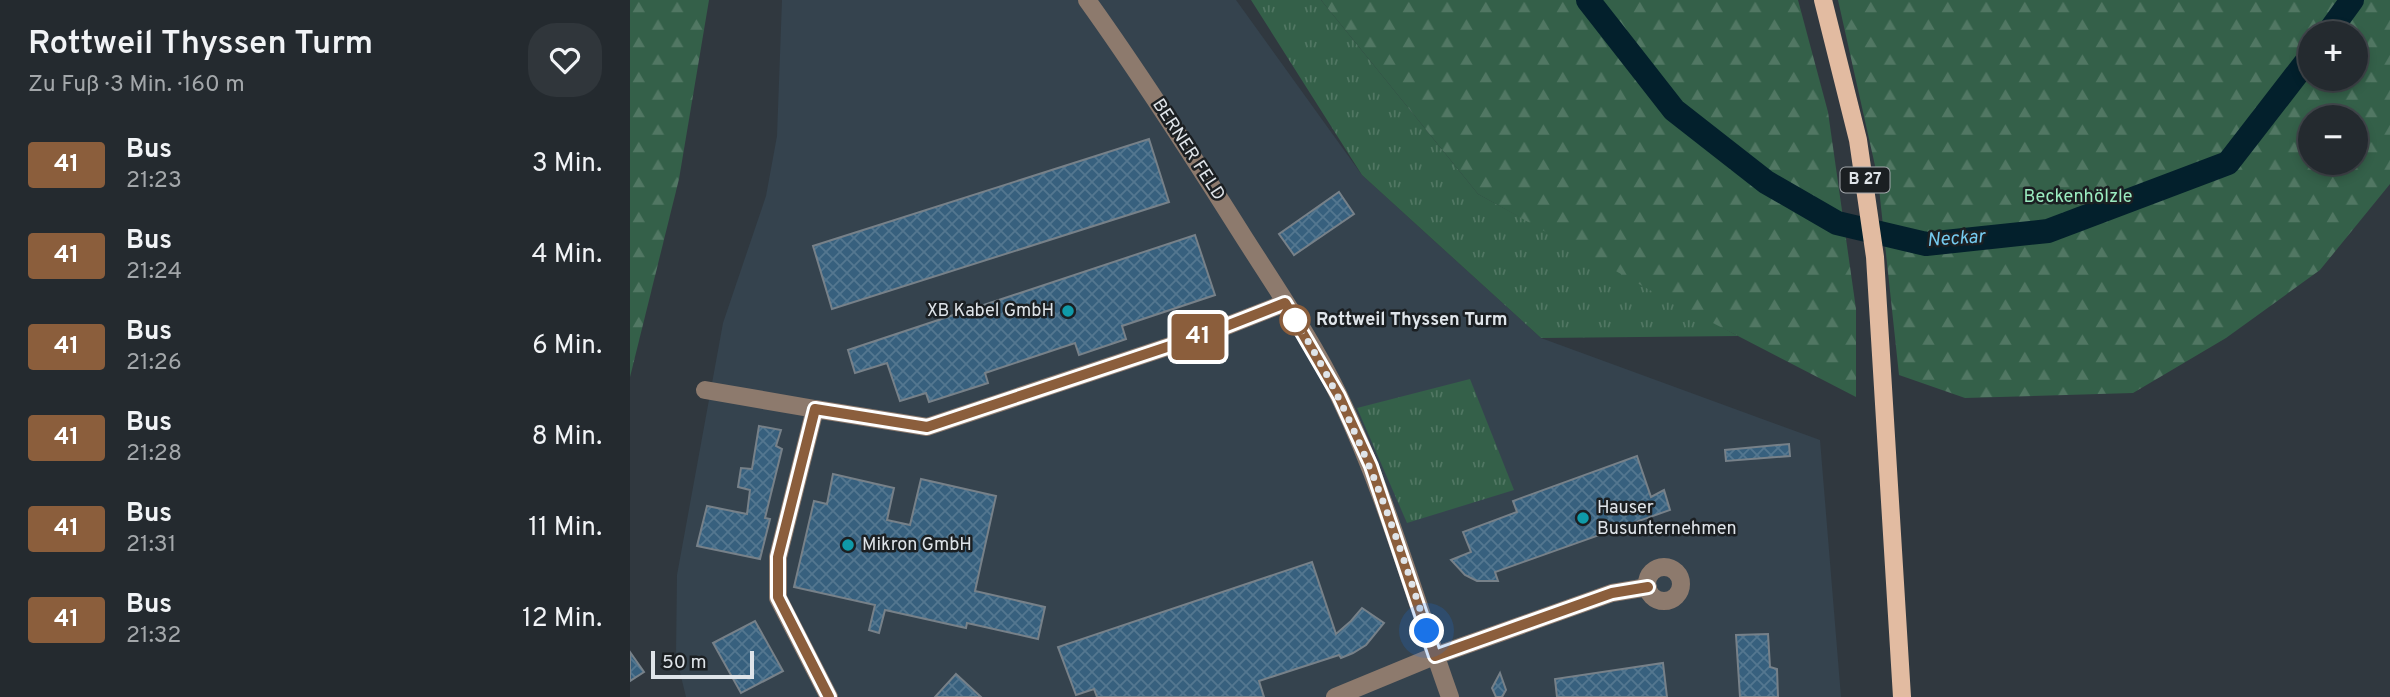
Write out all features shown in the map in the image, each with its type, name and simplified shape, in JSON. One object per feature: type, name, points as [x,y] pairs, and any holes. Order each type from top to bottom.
[{"type":"main road","name":"B 27","points":[[1823,0],[1842,70],[1869,203],[1883,364],[1902,697]]},
{"type":"street","name":"BERNER FELD","points":[[1087,0],[1128,56],[1285,303],[1339,396],[1371,466],[1450,697]]},
{"type":"street","points":[[705,390],[927,427],[1206,334],[1285,303]]},
{"type":"street","points":[[815,409],[778,557],[778,597],[829,697]]},
{"type":"street","points":[[1335,697],[1435,656],[1612,593],[1648,587]]},
{"type":"shaded area","points":[[782,0],[1236,0],[1362,175],[1541,338],[1820,440],[1841,697],[686,697],[676,656],[677,575],[723,323],[766,196],[777,136]]},
{"type":"green space","points":[[630,0],[709,0],[679,179],[630,377]]},
{"type":"green space","points":[[1251,0],[1321,0],[1478,194],[1738,336],[1541,338],[1362,175]]},
{"type":"green space","points":[[1321,0],[1798,0],[1828,112],[1856,309],[1856,397],[1655,293],[1478,194]]},
{"type":"green space","name":"Beckenhölzle","points":[[1838,0],[2390,0],[2390,184],[2320,270],[2226,338],[2133,393],[1965,398],[1899,375],[1878,179]]},
{"type":"green space","points":[[1470,379],[1514,490],[1407,523],[1357,408]]},
{"type":"building","name":"XB Kabel GmbH","points":[[1149,139],[1169,202],[832,309],[813,246]]},
{"type":"building","points":[[1339,192],[1354,214],[1294,255],[1279,234]]},
{"type":"building","name":"XB Kabel GmbH","points":[[1195,235],[1215,295],[1122,326],[1126,339],[1079,355],[1075,343],[985,373],[988,383],[929,402],[926,393],[900,401],[887,363],[855,373],[848,350]]},
{"type":"building","points":[[759,426],[781,430],[776,446],[782,449],[765,518],[770,519],[760,559],[697,546],[707,506],[747,514],[750,490],[738,487],[741,468],[752,469]]},
{"type":"building","points":[[1789,444],[1790,456],[1726,461],[1725,450]]},
{"type":"building","name":"Hauser Busunternehmen","points":[[1637,456],[1651,497],[1664,490],[1670,510],[1495,572],[1498,581],[1477,581],[1465,575],[1451,560],[1471,552],[1463,532],[1517,512],[1513,501]]},
{"type":"building","points":[[833,474],[894,488],[887,520],[910,525],[921,479],[996,496],[975,591],[1045,607],[1038,639],[967,623],[966,628],[885,610],[879,633],[869,630],[875,605],[794,587],[814,501],[827,504]]},
{"type":"building","points":[[1312,562],[1336,634],[1362,608],[1384,623],[1366,645],[1353,653],[1259,681],[1264,697],[1097,697],[1094,689],[1076,695],[1058,647]]},
{"type":"building","points":[[755,621],[783,671],[741,693],[713,643]]},
{"type":"building","points":[[1768,634],[1770,667],[1777,669],[1778,697],[1740,697],[1736,635]]},
{"type":"building","points":[[630,652],[644,672],[630,681]]},
{"type":"building","points":[[1663,663],[1667,697],[1557,697],[1555,679]]},
{"type":"building","points":[[1500,673],[1506,690],[1502,697],[1496,697],[1492,688]]},
{"type":"building","points":[[956,674],[981,697],[935,697]]},
{"type":"waterway","name":"Neckar","points":[[1588,0],[1674,110],[1766,182],[1837,223],[1926,244],[2048,231],[2228,163],[2298,73]]},
{"type":"waterway","name":"Neckar","points":[[2337,21],[2352,0]]},
{"type":"bus line","name":"41","points":[[829,697],[778,597],[778,557],[815,409],[927,427],[1206,334],[1285,303],[1339,396],[1371,466],[1435,656],[1612,593],[1648,587]]},
{"type":"place","name":"XB Kabel GmbH","points":[[1068,311]]},
{"type":"place","name":"Rottweil Thyssen Turm","points":[[1295,320]]},
{"type":"place","name":"Hauser Busunternehmen","points":[[1583,518]]},
{"type":"place","name":"Mikron GmbH","points":[[848,545]]},
{"type":"route","points":[[1295,320],[1339,396],[1371,466],[1427,631]]}]
